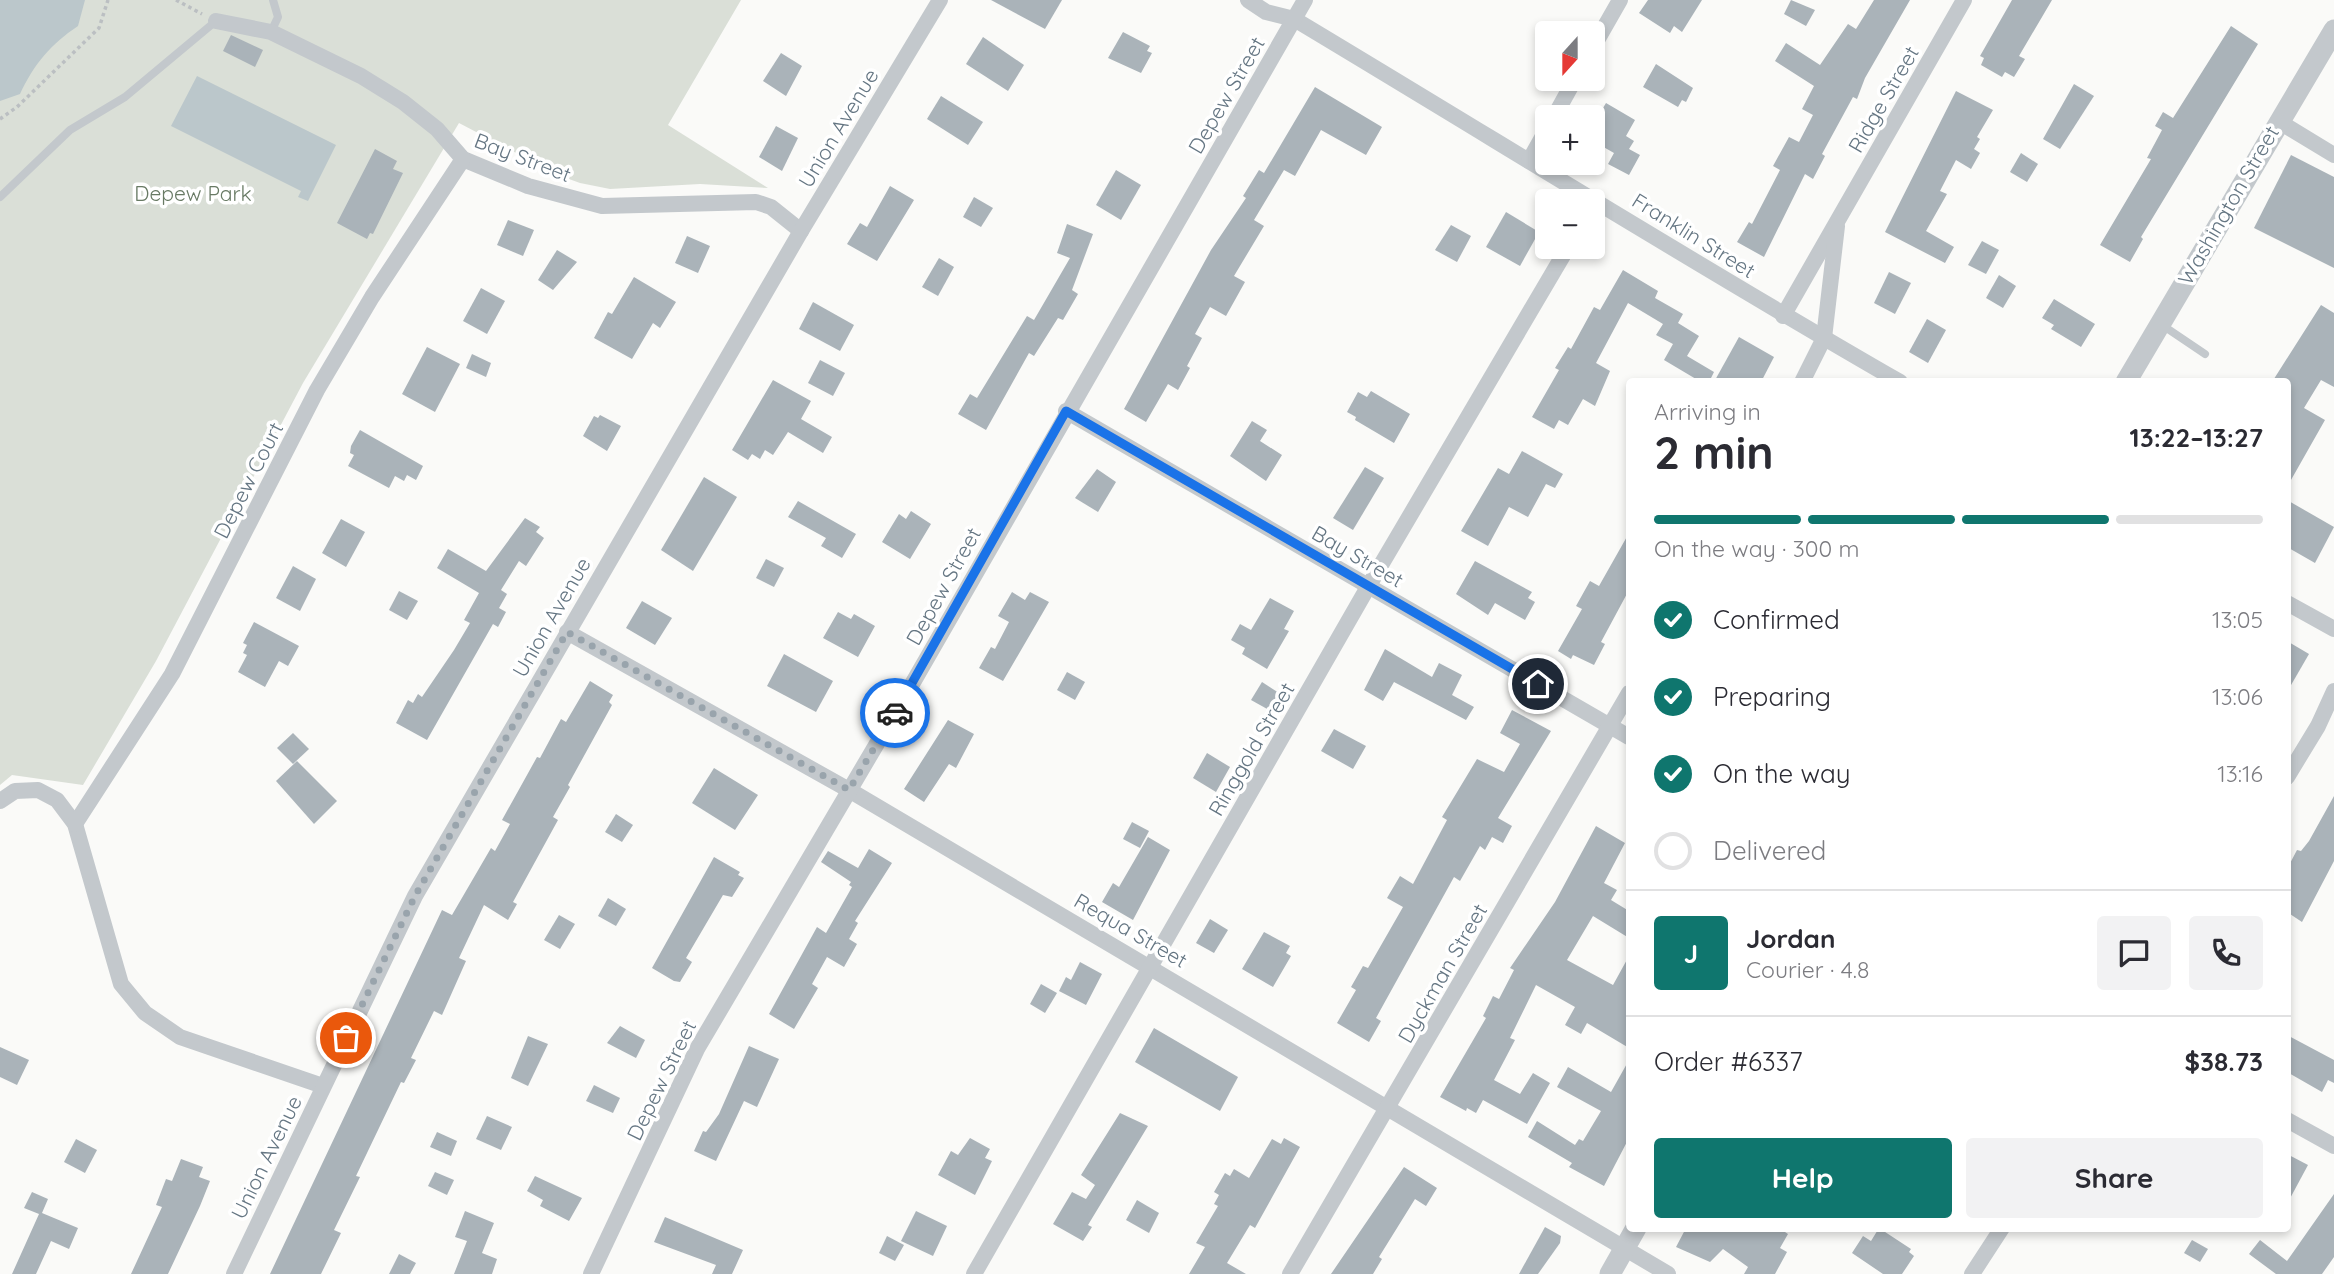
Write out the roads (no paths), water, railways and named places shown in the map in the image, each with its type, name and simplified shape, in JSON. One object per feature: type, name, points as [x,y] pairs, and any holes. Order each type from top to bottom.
[{"type":"street","name":"Union Avenue","points":[[233,1274],[415,896],[801,231],[940,0]]},
{"type":"street","name":"Franklin Street","points":[[1248,0],[1266,12],[1294,19],[1572,189]]},
{"type":"street","name":"Depew Street","points":[[591,1274],[697,1049],[1305,0]]},
{"type":"street","points":[[1605,26],[1620,0]]},
{"type":"street","name":"Ridge Street","points":[[1783,316],[1964,0]]},
{"type":"street","name":"Bay Street","points":[[216,21],[271,32],[361,76],[403,102],[437,129],[463,159],[528,186],[602,206],[756,201],[771,207],[801,231]]},
{"type":"street","name":"Washington Street","points":[[2128,378],[2334,30]]},
{"type":"street","points":[[2278,121],[2334,155]]},
{"type":"street","points":[[1529,161],[1535,150]]},
{"type":"street","name":"Depew Court","points":[[75,824],[172,674],[324,378],[372,297],[463,159]]},
{"type":"street","name":"Franklin Street","points":[[1605,210],[1893,378]]},
{"type":"street","name":"Ridge Street","points":[[1824,338],[1838,218]]},
{"type":"street","name":"Ringgold Street","points":[[974,1274],[1368,587],[1561,259]]},
{"type":"street","points":[[1804,378],[1824,338]]},
{"type":"street","name":"Bay Street","points":[[1066,411],[1626,735]]},
{"type":"street","points":[[2291,605],[2334,629]]},
{"type":"street","name":"Requa Street","points":[[567,632],[849,790],[1668,1274]]},
{"type":"street","points":[[2291,770],[2318,726],[2334,691]]},
{"type":"street","name":"Dyckman Street","points":[[1290,1274],[1626,698]]},
{"type":"street","points":[[0,801],[15,791],[38,790],[57,800],[75,824],[121,984],[145,1013],[180,1037],[323,1086]]},
{"type":"street","points":[[2291,1122],[2334,1146]]},
{"type":"street","points":[[1610,1274],[1634,1232]]},
{"type":"street","points":[[1972,1274],[1999,1232]]},
{"type":"lane","points":[[271,32],[278,17],[273,0]]},
{"type":"lane","points":[[0,197],[70,130],[125,97],[216,21]]},
{"type":"lane","points":[[2160,323],[2205,354]]},
{"type":"park label","name":"Depew Park","points":[[193,193]]}]
